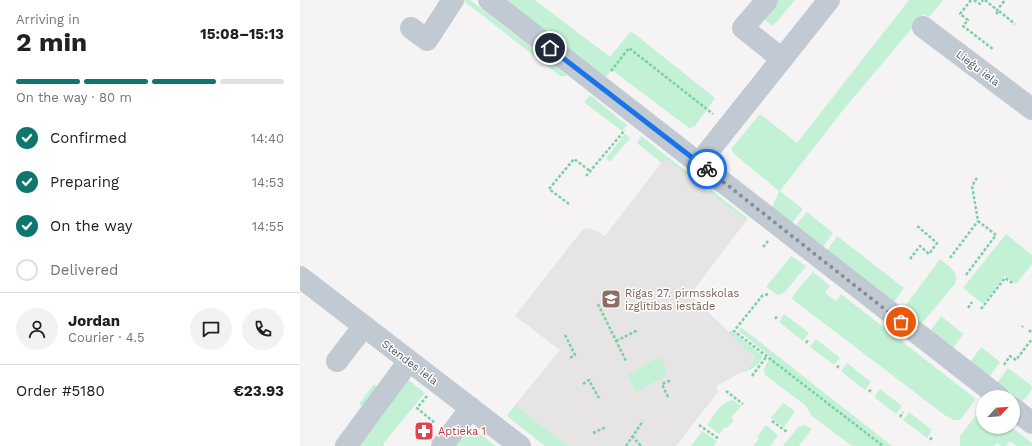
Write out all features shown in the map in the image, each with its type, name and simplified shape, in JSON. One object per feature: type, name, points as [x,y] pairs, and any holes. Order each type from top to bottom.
[{"type":"street","points":[[411,28],[427,40],[453,0]]},
{"type":"street","points":[[490,0],[990,390]]},
{"type":"street","points":[[767,0],[743,28],[782,58]]},
{"type":"street","points":[[699,163],[829,0]]},
{"type":"street","name":"Lieģu iela","points":[[923,27],[1032,109]]},
{"type":"street","name":"Stendes iela","points":[[300,277],[520,446]]},
{"type":"street","points":[[337,361],[364,326]]},
{"type":"street","points":[[346,446],[410,361]]},
{"type":"street","points":[[447,440],[471,408]]},
{"type":"street","points":[[1020,413],[1032,422]]},
{"type":"path","points":[[971,0],[960,14],[968,20],[963,26],[994,50]]},
{"type":"path","points":[[974,0],[980,4],[984,0],[1015,24]]},
{"type":"path","points":[[996,14],[1005,0]]},
{"type":"path","points":[[599,86],[629,48],[713,114]]},
{"type":"path","points":[[586,176],[627,128]]},
{"type":"path","points":[[569,204],[549,189],[574,159],[590,171]]},
{"type":"path","points":[[966,275],[996,235],[978,221],[972,186],[977,178]]},
{"type":"path","points":[[950,258],[978,221]]},
{"type":"path","points":[[910,259],[920,246],[929,254],[937,243],[916,225]]},
{"type":"path","points":[[763,247],[769,239]]},
{"type":"path","points":[[981,309],[1005,278],[1014,284]]},
{"type":"path","points":[[768,294],[762,296],[734,330],[883,446]]},
{"type":"path","points":[[968,308],[972,302]]},
{"type":"path","points":[[598,304],[626,362]]},
{"type":"path","points":[[775,319],[778,315]]},
{"type":"path","points":[[616,341],[638,330]]},
{"type":"path","points":[[1029,330],[1032,333]]},
{"type":"path","points":[[565,335],[575,355],[570,358]]},
{"type":"path","points":[[806,343],[809,339]]},
{"type":"path","points":[[1004,365],[1010,356],[1016,360],[1032,339]]},
{"type":"path","points":[[752,376],[767,356]]},
{"type":"path","points":[[837,368],[840,364]]},
{"type":"path","points":[[583,384],[590,380],[600,400]]},
{"type":"path","points":[[668,397],[662,384],[669,381],[670,383]]},
{"type":"path","points":[[869,392],[872,388]]},
{"type":"path","points":[[726,392],[743,404]]},
{"type":"path","points":[[429,393],[417,408],[432,422],[447,440]]},
{"type":"path","points":[[900,417],[903,412]]},
{"type":"path","points":[[626,446],[643,420]]},
{"type":"path","points":[[772,421],[787,432]]},
{"type":"path","points":[[699,424],[719,439]]},
{"type":"path","points":[[592,433],[606,427]]},
{"type":"path","points":[[632,436],[641,446]]},
{"type":"path","points":[[930,440],[933,436]]},
{"type":"shaded area","name":"Rīgas 27. pirmsskolas izglītības iestāde","points":[[665,158],[746,221],[690,295],[756,358],[748,368],[717,386],[718,392],[676,446],[568,446],[515,405],[560,350],[515,316],[583,229],[590,228],[605,236]]},
{"type":"green space","points":[[470,0],[567,75],[560,76],[464,1]]},
{"type":"green space","points":[[504,0],[535,0],[610,57],[631,31],[715,98],[695,126],[689,128],[612,70],[605,78]]},
{"type":"green space","points":[[767,0],[795,0],[773,26],[756,13]]},
{"type":"green space","points":[[909,0],[943,0],[929,17],[924,14],[843,110],[780,191],[803,209],[792,223],[772,208],[779,191],[734,154],[731,149],[760,114],[797,143]]},
{"type":"green space","points":[[590,95],[627,125],[622,131],[584,102]]},
{"type":"green space","points":[[625,134],[630,138],[610,162],[606,158]]},
{"type":"green space","points":[[641,136],[706,187],[705,189],[665,158],[662,163],[637,143]]},
{"type":"green space","points":[[711,190],[747,218],[746,221],[709,192]]},
{"type":"green space","points":[[807,212],[833,233],[823,247],[796,227]]},
{"type":"green space","points":[[1006,234],[1032,255],[1032,264],[1016,284],[1005,276],[983,304],[963,288]]},
{"type":"green space","points":[[837,236],[904,288],[894,302],[827,251]]},
{"type":"green space","points":[[791,256],[806,266],[784,293],[778,295],[766,287]]},
{"type":"green space","points":[[940,259],[955,272],[955,284],[920,324],[903,309]]},
{"type":"green space","points":[[813,272],[830,286],[825,293],[836,301],[841,294],[976,399],[960,420],[954,420],[946,416],[792,299],[794,294]]},
{"type":"green space","points":[[784,314],[809,333],[803,341],[779,322]]},
{"type":"green space","points":[[941,316],[963,334],[951,349],[931,330]]},
{"type":"green space","points":[[740,328],[742,328],[892,446],[852,446],[812,416],[805,405],[765,375],[764,369],[770,357],[739,331]]},
{"type":"green space","points":[[731,330],[762,355],[762,358],[758,364],[752,369],[742,372],[748,368],[756,358],[729,333]]},
{"type":"green space","points":[[816,339],[840,358],[834,365],[810,347]]},
{"type":"green space","points":[[981,347],[1000,362],[990,376],[971,364],[971,361]]},
{"type":"green space","points":[[660,357],[668,374],[636,392],[627,375]]},
{"type":"green space","points":[[847,363],[871,382],[865,390],[841,371]]},
{"type":"green space","points":[[1008,368],[1032,386],[1028,396],[1020,402],[1020,390],[1004,390],[998,385],[998,382]]},
{"type":"green space","points":[[406,378],[425,393],[383,444],[385,446],[358,446]]},
{"type":"green space","points":[[374,384],[381,390],[366,409],[359,404]]},
{"type":"green space","points":[[880,389],[902,406],[896,414],[874,397]]},
{"type":"green space","points":[[733,400],[741,406],[731,418],[734,420],[719,434],[707,425],[724,403]]},
{"type":"green space","points":[[783,403],[795,411],[784,427],[771,418]]},
{"type":"green space","points":[[515,405],[568,446],[545,446],[507,416]]},
{"type":"green space","points":[[909,412],[932,430],[927,438],[903,420]]},
{"type":"green space","points":[[976,415],[976,434],[1020,434],[1032,443],[1032,446],[1017,446],[1010,441],[1006,446],[1001,446],[997,443],[994,446],[960,446],[960,436]]},
{"type":"green space","points":[[468,425],[496,446],[452,446]]},
{"type":"green space","points":[[766,425],[778,435],[770,446],[753,446],[759,439],[757,437]]},
{"type":"green space","points":[[804,425],[812,429],[799,446],[783,446],[798,427]]},
{"type":"green space","points":[[702,431],[717,441],[714,446],[691,446]]},
{"type":"way so far","points":[[707,169],[901,322]]},
{"type":"place","name":"Rīgas 27. pirmsskolas izglītības iestāde","points":[[611,299]]},
{"type":"place","name":"Aptieka 1","points":[[424,431]]},
{"type":"route","points":[[550,48],[707,169]]}]
